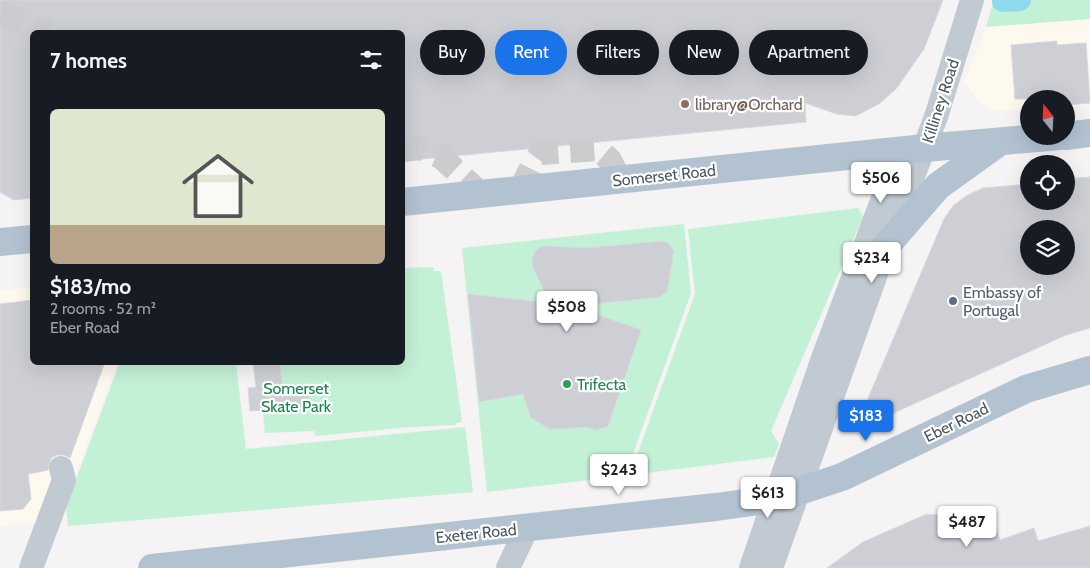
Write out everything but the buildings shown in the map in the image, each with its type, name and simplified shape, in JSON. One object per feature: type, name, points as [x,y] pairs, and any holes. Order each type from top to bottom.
[{"type":"main road","points":[[1075,135],[1090,133]]},
{"type":"main road","name":"Somerset Road","points":[[405,202],[925,148],[1020,140]]},
{"type":"main road","points":[[886,246],[938,186],[1000,142]]},
{"type":"main road","points":[[0,242],[30,239]]},
{"type":"main road","name":"Eber Road","points":[[787,496],[860,469],[1026,389],[1090,370]]},
{"type":"main road","name":"Exeter Road","points":[[152,568],[247,563],[527,528],[716,508],[787,496]]},
{"type":"street","name":"Killiney Road","points":[[751,568],[787,496],[925,148],[972,0]]},
{"type":"street","name":"Killiney Road","points":[[771,568],[787,496],[822,361],[889,182],[882,167],[861,155]]},
{"type":"street","points":[[31,568],[64,480],[61,468]]},
{"type":"street","points":[[508,568],[527,528]]},
{"type":"shaded area","points":[[1090,19],[1090,105],[1075,106],[1075,90],[1020,90],[1020,110],[994,110],[979,102],[964,82],[986,27]]},
{"type":"shaded area","points":[[30,287],[30,365],[116,365],[59,520],[0,526],[0,291]]},
{"type":"green space","points":[[994,0],[1090,0],[1090,19],[986,27]]},
{"type":"green space","points":[[858,208],[863,217],[771,431],[779,444],[774,457],[630,475],[695,294],[688,229]]},
{"type":"green space","name":"Trifecta","points":[[684,224],[691,293],[625,476],[487,492],[462,248]]},
{"type":"green space","name":"Somerset Skate Park","points":[[433,267],[434,271],[441,271],[462,422],[456,423],[456,425],[410,427],[315,436],[314,431],[265,433],[258,365],[405,365],[405,268]]},
{"type":"green space","points":[[119,365],[236,365],[246,449],[465,427],[473,492],[68,526],[66,506]]},
{"type":"waterway","points":[[1003,1],[1020,0]]},
{"type":"tunnel","points":[[0,13],[43,30]]},
{"type":"tunnel","points":[[405,150],[420,148],[441,157],[481,194]]},
{"type":"tunnel","points":[[520,190],[533,164],[541,153],[597,149],[610,160],[620,180]]},
{"type":"place","name":"library@Orchard","points":[[685,104]]},
{"type":"place","name":"Embassy of Portugal","points":[[953,301]]},
{"type":"place","name":"Trifecta","points":[[567,384]]}]
